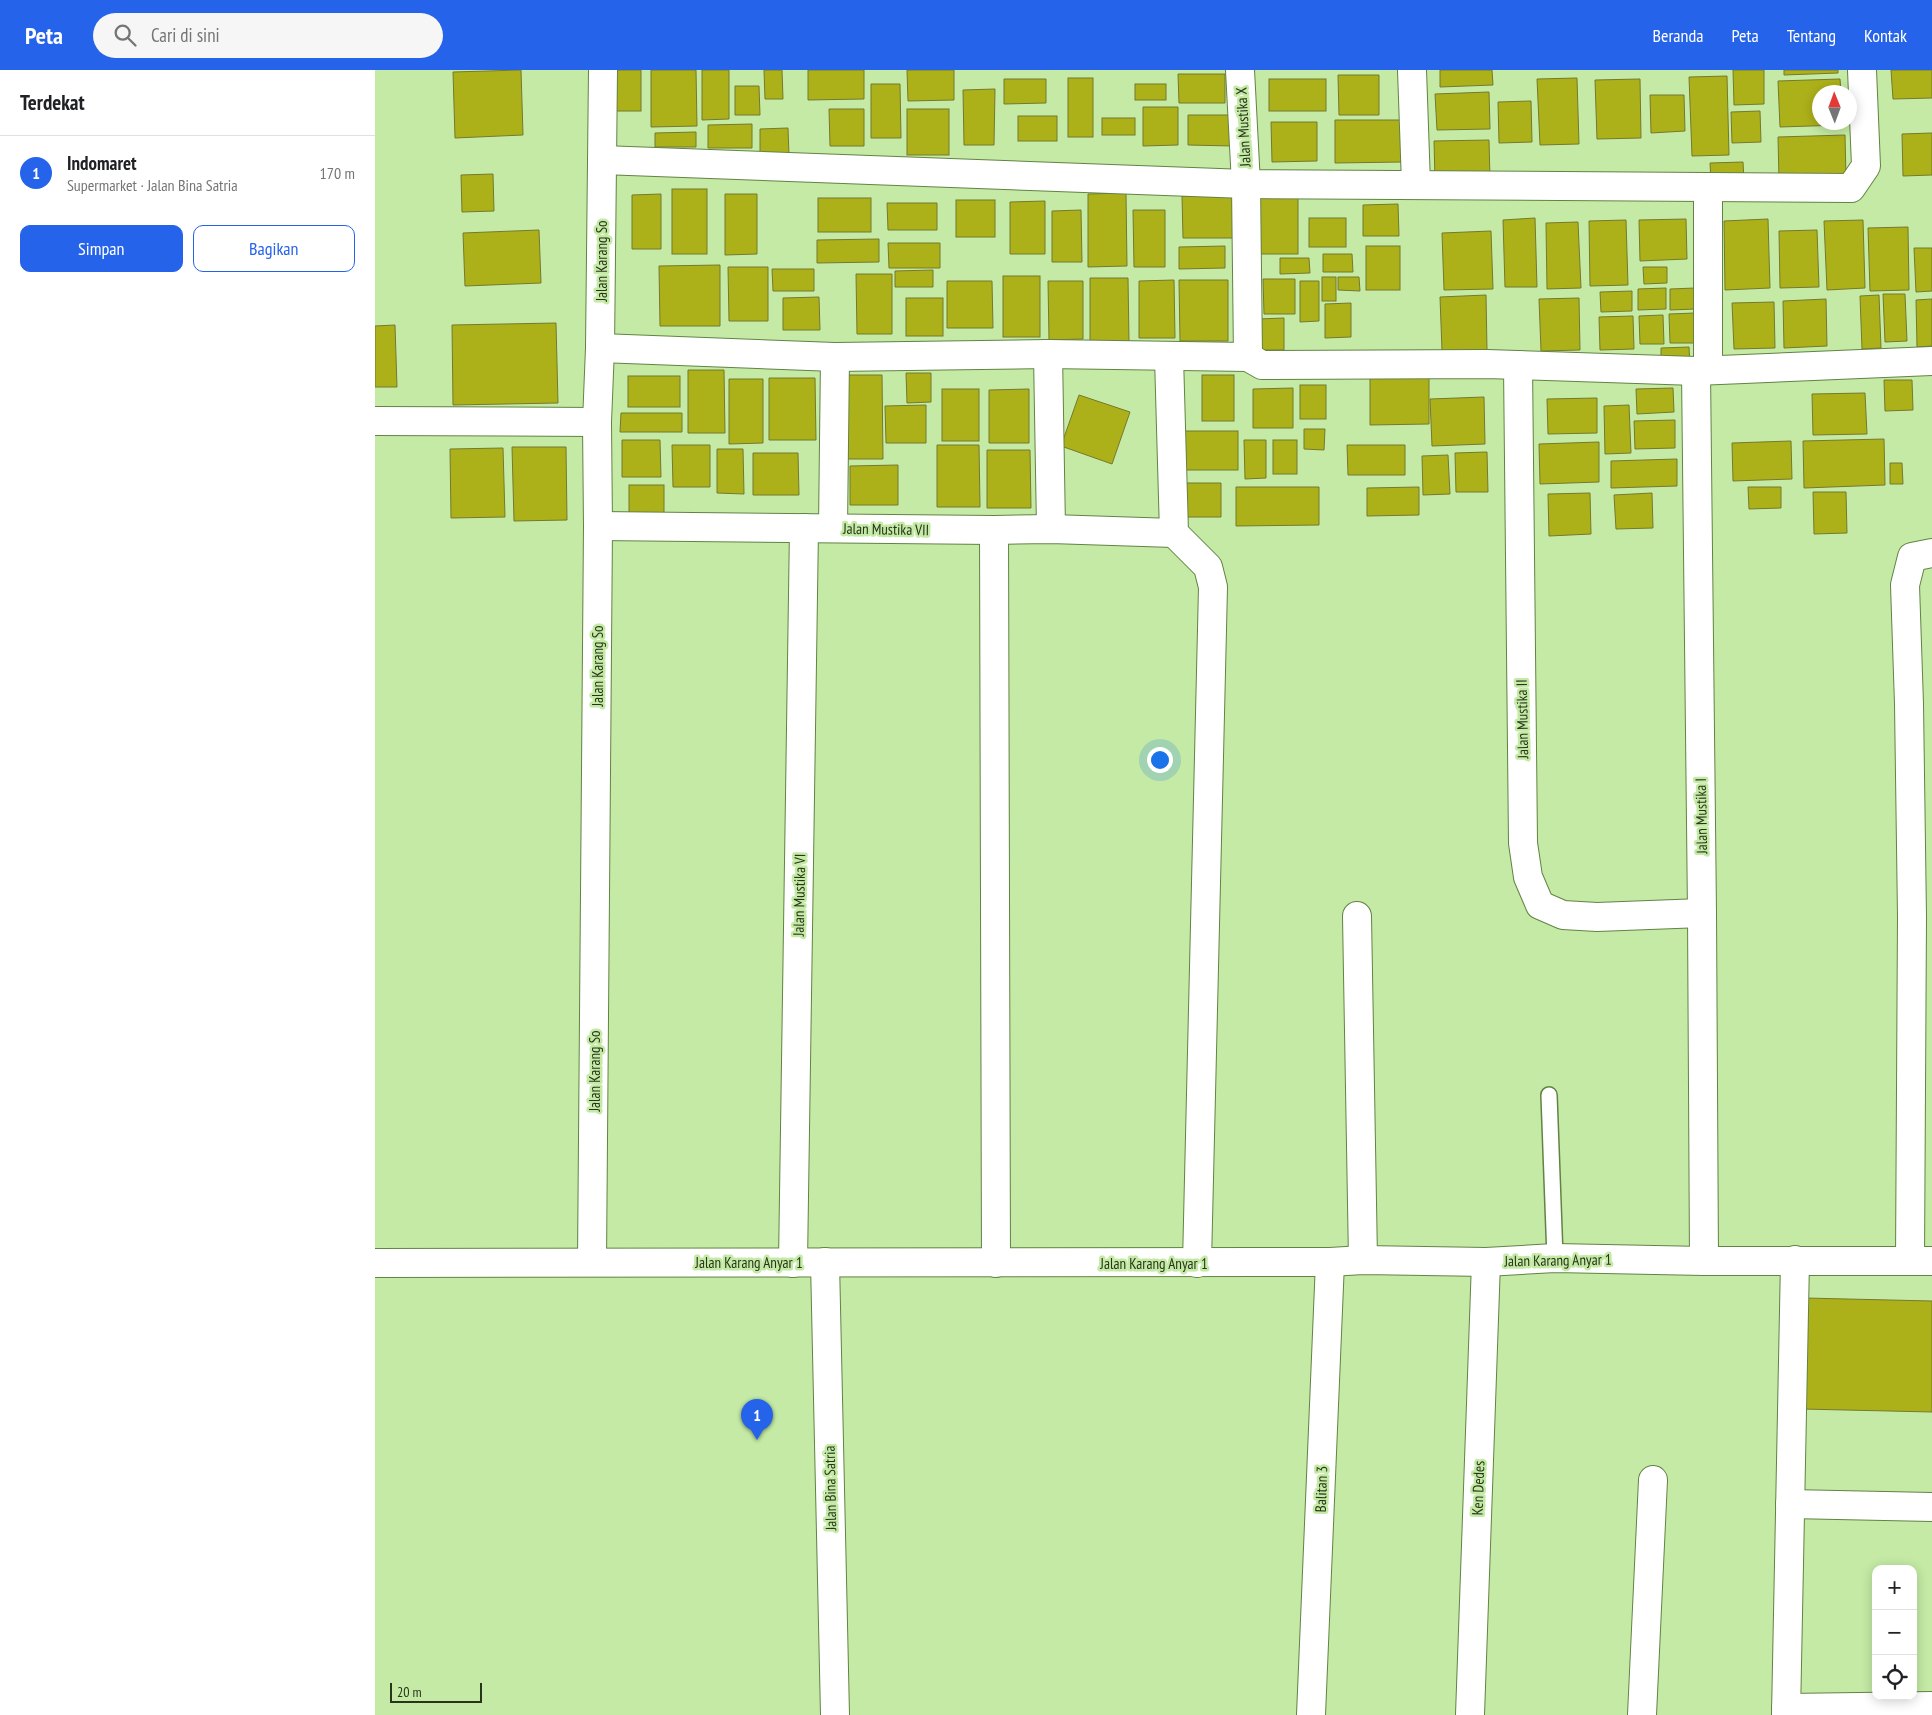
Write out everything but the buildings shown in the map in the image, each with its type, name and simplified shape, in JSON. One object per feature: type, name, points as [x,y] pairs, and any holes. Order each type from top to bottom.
[{"type":"street","name":"Jalan Karang So","points":[[592,1262],[598,526],[597,422],[600,348],[603,70]]},
{"type":"street","name":"Jalan Mustika X","points":[[1240,70],[1246,184],[1248,357]]},
{"type":"street","points":[[1412,70],[1416,184]]},
{"type":"street","points":[[602,160],[1246,184],[1851,188],[1866,166],[1862,70]]},
{"type":"street","name":"Jalan Mustika I","points":[[1704,1262],[1702,370],[1708,188]]},
{"type":"street","points":[[600,348],[835,357],[1048,354],[1248,357],[1262,365],[1518,365],[1702,370],[1932,362]]},
{"type":"street","points":[[1048,354],[1051,528]]},
{"type":"street","points":[[833,528],[835,357]]},
{"type":"street","points":[[1169,357],[1174,532],[1208,567],[1213,586],[1197,1263]]},
{"type":"street","name":"Jalan Mustika II","points":[[1518,365],[1523,843],[1528,876],[1540,905],[1563,915],[1597,917],[1703,913]]},
{"type":"street","points":[[375,422],[597,422]]},
{"type":"street","name":"Jalan Mustika VII","points":[[598,526],[994,530],[1051,528],[1174,532]]},
{"type":"street","name":"Jalan Mustika VI","points":[[793,1262],[804,528]]},
{"type":"street","points":[[994,530],[996,1263]]},
{"type":"street","points":[[1921,1260],[1905,585],[1912,558],[1932,553]]},
{"type":"street","points":[[1357,916],[1363,1260]]},
{"type":"street","name":"Jalan Karang Anyar 1","points":[[375,1263],[1197,1263],[1363,1260],[1486,1262],[1555,1258],[1704,1262],[1921,1260]]},
{"type":"street","points":[[1795,1260],[1786,1712],[1932,1706]]},
{"type":"street","name":"Jalan Bina Satria","points":[[825,1262],[835,1715]]},
{"type":"street","name":"Balitan 3","points":[[1311,1715],[1331,1262]]},
{"type":"street","name":"Ken Dedes","points":[[1470,1715],[1486,1262]]},
{"type":"street","points":[[1642,1715],[1653,1480]]},
{"type":"street","points":[[1790,1504],[1932,1507]]},
{"type":"lane","points":[[1549,1096],[1555,1258]]},
{"type":"place","name":"Indomaret","points":[[757,1440]]}]
